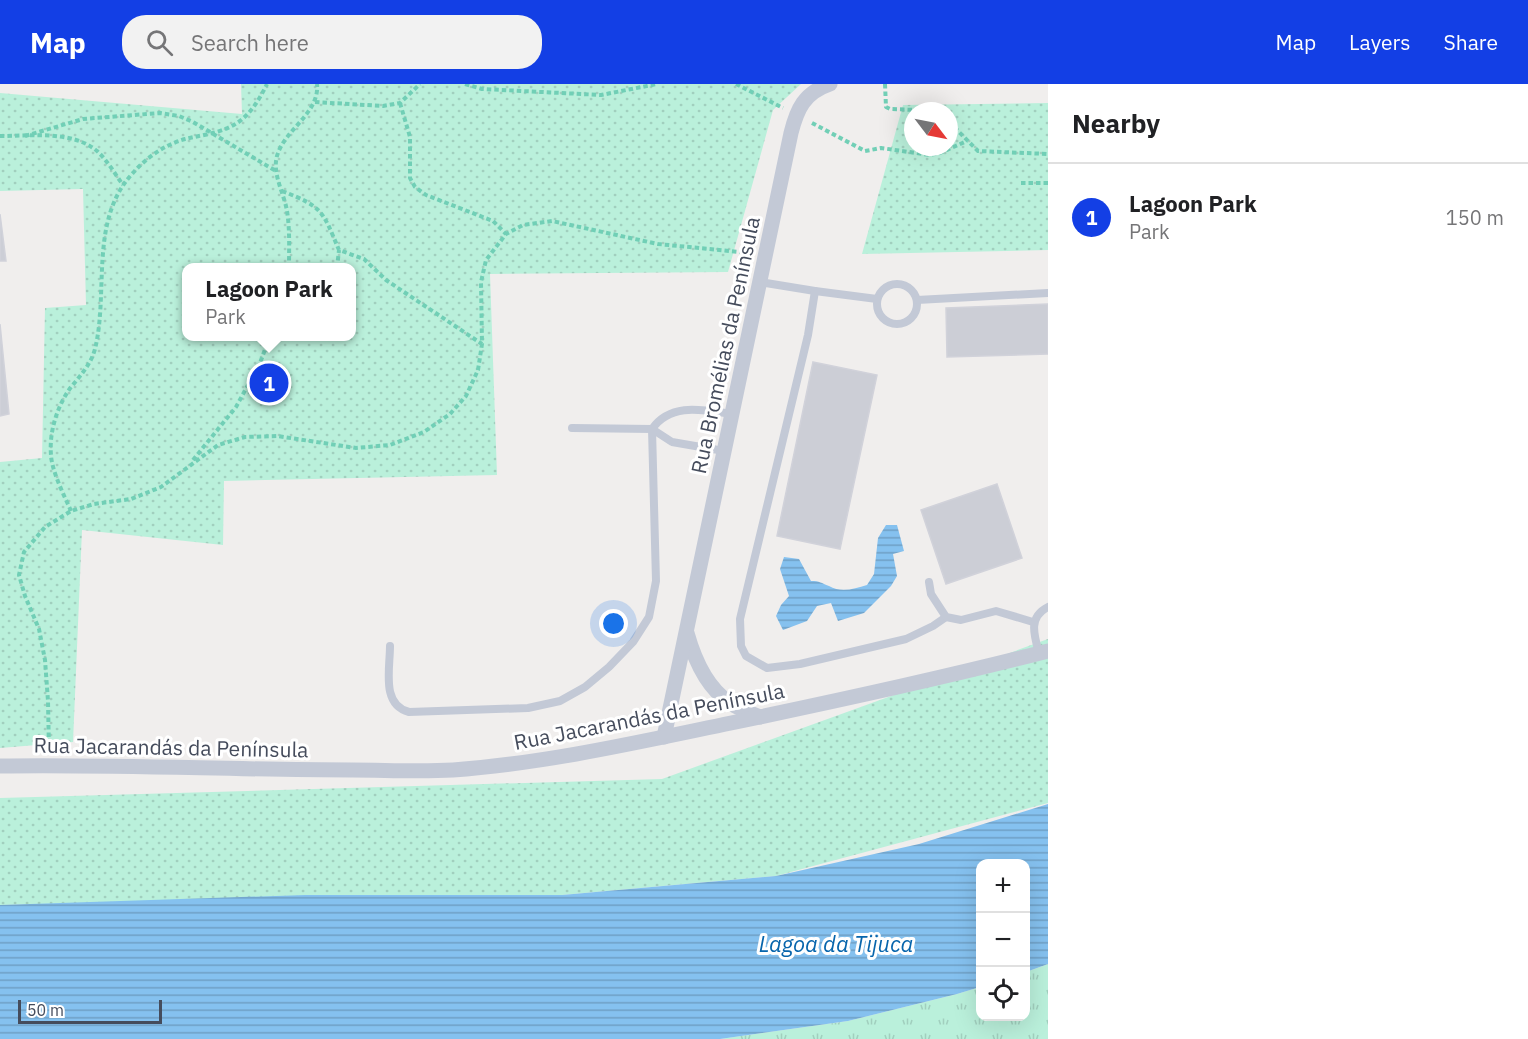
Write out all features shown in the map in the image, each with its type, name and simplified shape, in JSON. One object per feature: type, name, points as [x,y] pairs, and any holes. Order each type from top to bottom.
[{"type":"street","name":"Rua Bromélias da Península","points":[[664,737],[796,115],[804,99],[830,84]]},
{"type":"street","points":[[686,630],[697,661],[718,692],[730,704],[760,717]]},
{"type":"street","name":"Rua Jacarandás da Península","points":[[0,766],[452,770],[564,757],[923,682],[1043,652]]},
{"type":"lane","points":[[760,282],[877,299]]},
{"type":"lane","points":[[901,284],[914,292],[917,308],[908,321],[892,324],[880,314],[877,299],[886,286],[901,284]]},
{"type":"lane","points":[[815,291],[808,335],[740,619],[741,646],[746,657],[766,668],[800,664],[906,639],[946,617]]},
{"type":"lane","points":[[917,300],[1048,293]]},
{"type":"lane","points":[[390,646],[390,696],[401,710],[409,712],[528,708],[560,701],[585,687],[609,667],[633,642],[649,617],[656,581],[652,429],[659,418],[673,412],[693,409],[732,414]]},
{"type":"lane","points":[[572,428],[652,429],[672,442],[724,451]]},
{"type":"lane","points":[[929,582],[931,594],[946,617],[961,620],[996,611],[1033,622]]},
{"type":"lane","points":[[1043,652],[1033,632],[1033,622],[1042,610],[1048,607]]},
{"type":"path","points":[[71,511],[51,456],[53,431],[58,408],[88,365],[95,349],[107,222],[123,185],[160,149],[236,124],[261,97],[267,84]]},
{"type":"path","points":[[289,263],[287,210],[276,171],[276,159],[281,146],[315,102],[317,84]]},
{"type":"path","points":[[315,102],[383,106],[400,103],[420,84]]},
{"type":"path","points":[[465,84],[482,89],[601,95],[657,84]]},
{"type":"path","points":[[736,84],[866,151],[882,148],[930,155],[967,141]]},
{"type":"path","points":[[885,84],[886,107],[904,110]]},
{"type":"path","points":[[400,103],[410,137],[410,178],[415,187],[426,195],[493,221],[506,234]]},
{"type":"path","points":[[25,136],[83,119],[160,113],[179,116],[214,133],[276,171]]},
{"type":"path","points":[[958,132],[978,151],[1048,154]]},
{"type":"path","points":[[0,136],[59,137],[82,141],[97,151],[123,185]]},
{"type":"path","points":[[1022,183],[1048,183]]},
{"type":"path","points":[[282,191],[310,202],[321,211],[339,250],[337,263]]},
{"type":"path","points":[[49,765],[45,660],[39,629],[19,575],[24,552],[45,527],[71,511],[94,504],[131,499],[161,487],[218,445],[244,437],[277,436],[356,448],[390,445],[424,432],[450,414],[466,396],[478,370],[482,345],[481,282],[486,260],[506,234],[523,225],[552,221],[658,244],[766,254]]},
{"type":"path","points":[[339,250],[364,259],[386,280],[482,345]]},
{"type":"path","points":[[189,465],[236,407],[260,363],[268,341]]},
{"type":"green space","points":[[241,84],[801,84],[773,110],[728,272],[490,274],[497,475],[224,481],[223,545],[82,530],[73,742],[0,748],[0,462],[42,458],[45,308],[86,305],[83,189],[0,191],[0,93],[242,114]]},
{"type":"green space","points":[[1048,103],[1048,250],[862,254],[903,105],[904,156],[958,156],[958,104]]},
{"type":"green space","points":[[1048,639],[1048,803],[776,876],[562,895],[0,905],[0,798],[662,779]]},
{"type":"green space","points":[[1048,964],[1048,1039],[720,1039],[848,1021],[976,988],[976,1021],[1030,1021],[1030,971]]},
{"type":"water","points":[[886,525],[897,525],[904,551],[893,554],[897,576],[891,586],[864,613],[838,621],[831,603],[817,606],[807,621],[783,630],[776,616],[781,605],[789,596],[780,569],[784,557],[799,559],[811,581],[843,590],[867,585],[874,574],[878,538]]},
{"type":"water","name":"Lagoa da Tijuca","points":[[1048,804],[1048,964],[1030,971],[1030,859],[976,859],[976,988],[848,1021],[720,1039],[0,1039],[0,905],[305,895],[562,895],[776,876],[919,844]]},
{"type":"building","points":[[0,214],[6,261],[0,261]]},
{"type":"building","points":[[1048,304],[1048,354],[947,357],[946,308]]},
{"type":"building","points":[[0,324],[9,414],[0,416]]},
{"type":"building","points":[[813,362],[877,375],[840,549],[777,536]]},
{"type":"building","points":[[997,484],[1022,558],[946,584],[921,510]]},
{"type":"place","name":"Lagoon Park","points":[[269,383]]}]
